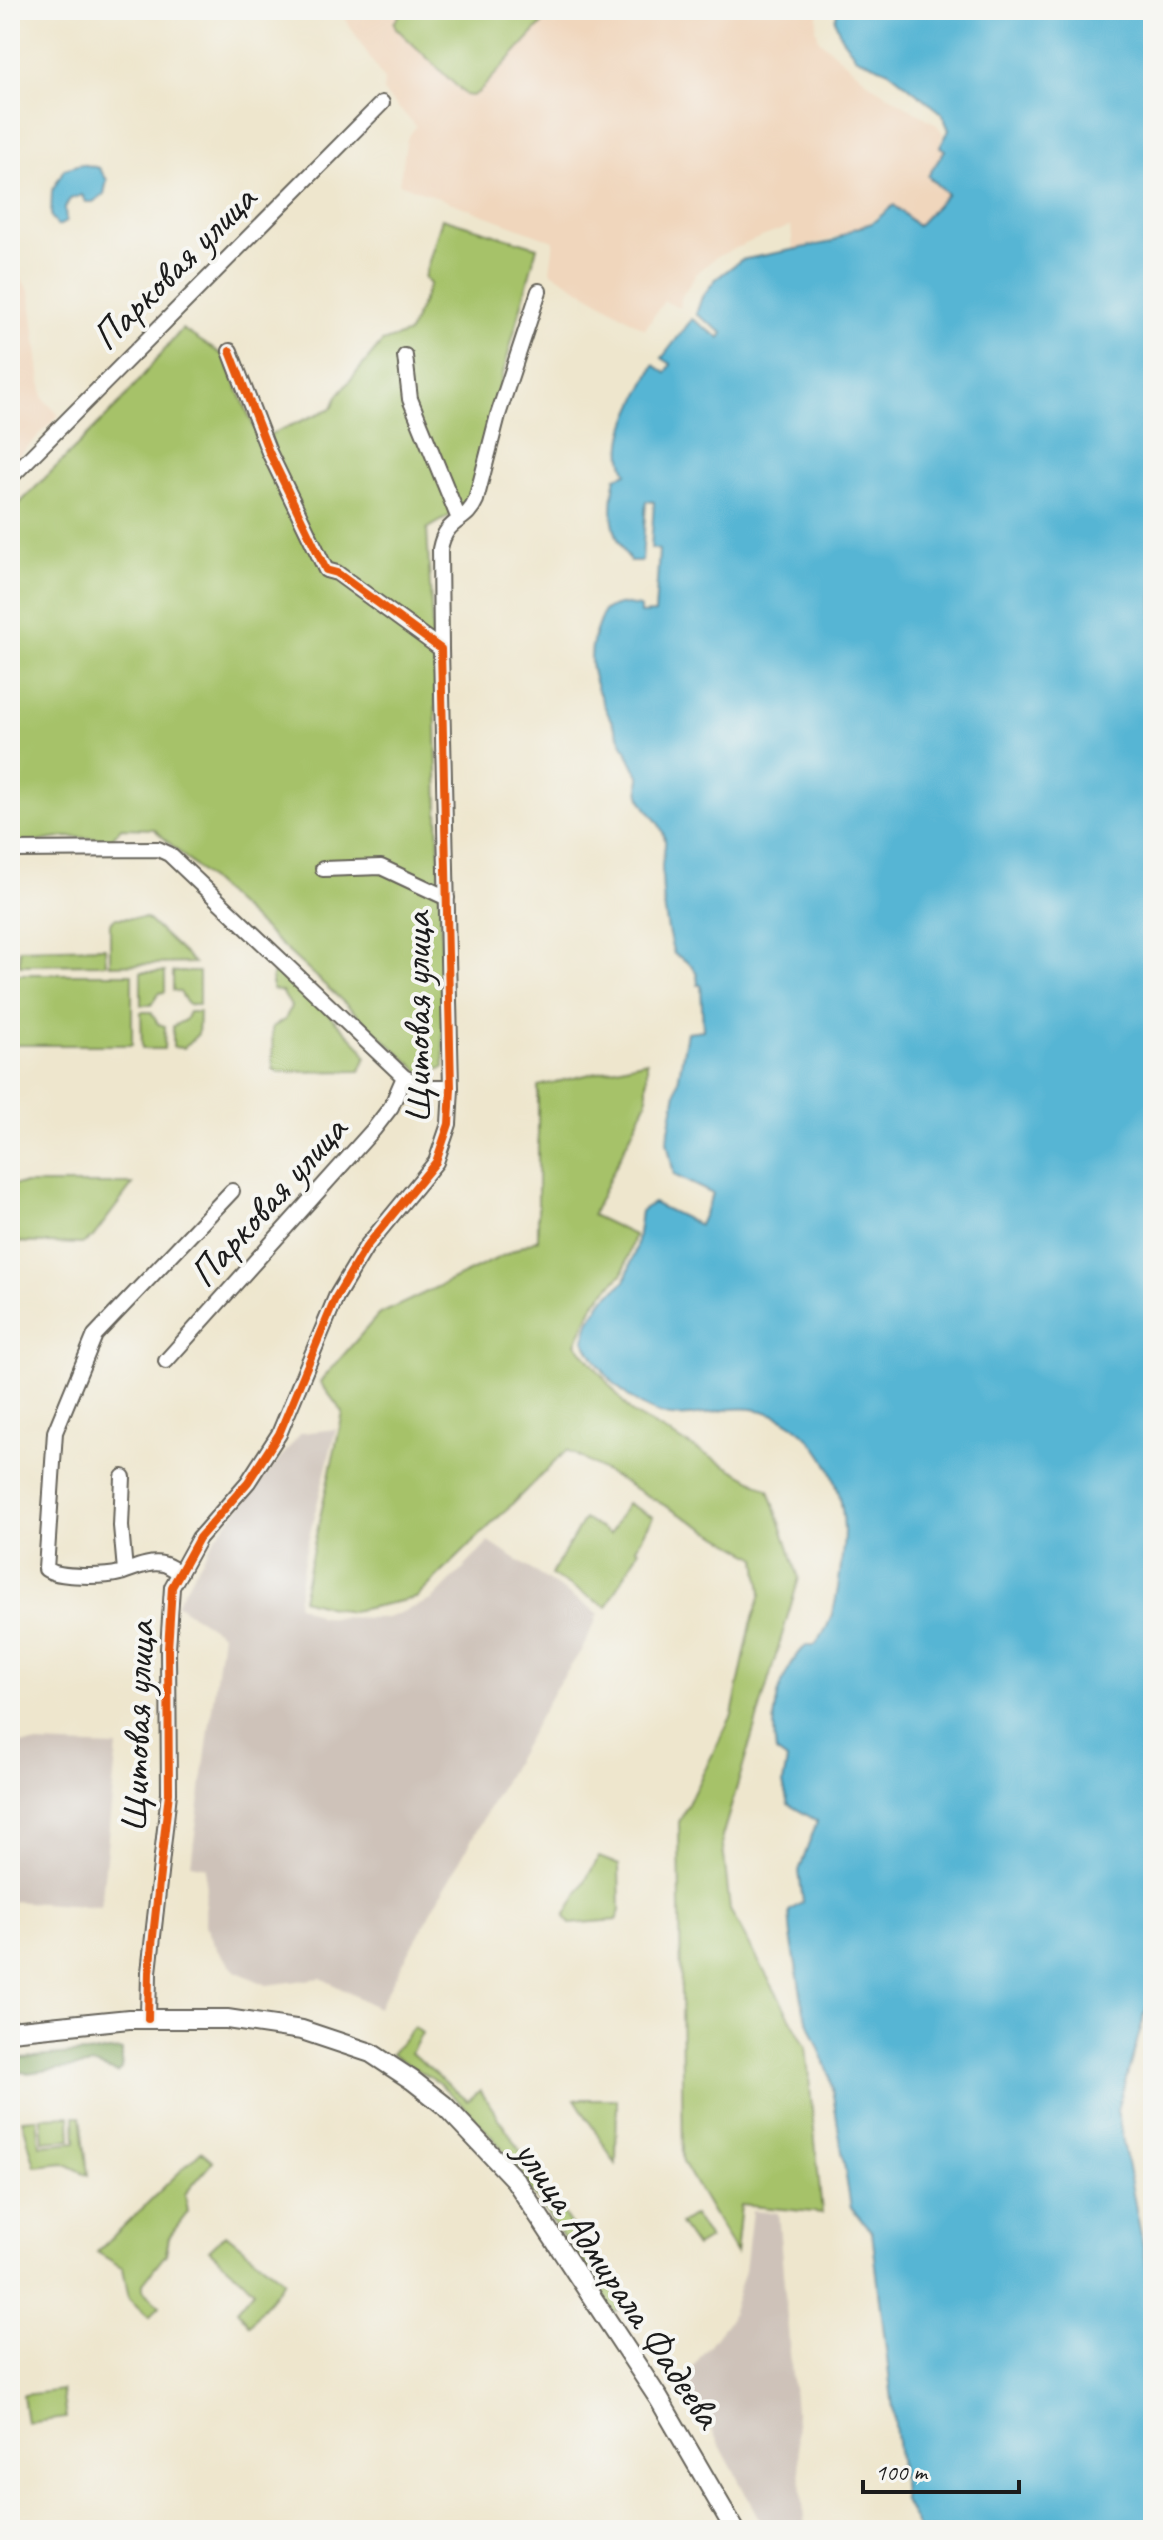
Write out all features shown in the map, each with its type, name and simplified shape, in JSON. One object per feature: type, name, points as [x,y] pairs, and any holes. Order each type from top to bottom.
[{"type":"main road","name":"улица Адмирала Фадеева","points":[[10,2031],[148,2019],[227,2019],[302,2030],[371,2053],[412,2080],[444,2105],[515,2180],[659,2399],[735,2530]]},
{"type":"street","name":"Парковая улица","points":[[10,478],[382,103]]},
{"type":"street","name":"Щитовая улица","points":[[148,2019],[148,1987],[169,1793],[168,1649],[172,1587],[199,1538],[248,1482],[279,1434],[336,1297],[366,1247],[436,1162],[449,1124],[451,1088],[440,549],[443,534],[472,510],[476,500],[498,415],[539,291]]},
{"type":"street","points":[[230,351],[269,452],[326,570],[337,573],[441,649]]},
{"type":"street","points":[[405,356],[410,399],[459,519]]},
{"type":"street","points":[[10,850],[158,849],[169,854],[404,1077],[427,1088],[451,1088]]},
{"type":"street","points":[[323,869],[381,867],[447,898]]},
{"type":"street","name":"Парковая улица","points":[[166,1361],[374,1129],[391,1107],[404,1077]]},
{"type":"street","name":"Парковая улица","points":[[180,1573],[163,1564],[140,1565],[100,1575],[55,1574],[46,1569],[55,1432],[95,1335],[232,1191]]},
{"type":"street","points":[[123,1477],[121,1526],[125,1571]]},
{"type":"shaded area","points":[[340,10],[819,10],[816,28],[819,40],[873,86],[936,124],[943,133],[939,147],[944,151],[927,177],[946,194],[916,226],[894,204],[868,223],[832,239],[793,249],[791,226],[716,257],[696,274],[682,296],[679,308],[664,301],[645,329],[550,271],[554,241],[399,183],[407,139],[416,126],[383,92],[384,80]]},
{"type":"shaded area","points":[[10,261],[30,292],[43,398],[59,415],[10,465]]},
{"type":"shaded area","points":[[336,1429],[305,1553],[297,1604],[320,1617],[387,1618],[432,1600],[489,1542],[599,1614],[581,1651],[555,1689],[378,2008],[321,1978],[267,1985],[237,1972],[217,1950],[205,1925],[206,1867],[191,1864],[222,1634],[176,1604],[216,1536],[301,1433]]},
{"type":"shaded area","points":[[10,1743],[117,1747],[101,1907],[10,1901]]},
{"type":"shaded area","points":[[752,2211],[778,2213],[805,2527],[798,2530],[765,2530],[684,2378],[729,2320],[745,2271]]},
{"type":"green space","points":[[403,10],[544,10],[548,17],[472,96],[466,95],[396,28],[394,23]]},
{"type":"green space","points":[[442,218],[537,247],[468,505],[427,529],[435,683],[444,1068],[421,1073],[154,829],[121,828],[112,839],[66,837],[10,846],[10,513],[120,403],[182,329],[224,356],[259,439],[332,408],[337,396],[382,342],[409,333],[430,284],[424,278]]},
{"type":"green space","points":[[115,918],[146,918],[194,963],[110,965],[110,923]]},
{"type":"green space","points":[[105,947],[106,964],[20,965],[19,949]]},
{"type":"green space","points":[[278,970],[287,972],[361,1047],[366,1057],[360,1071],[278,1072],[273,1069],[272,1027],[285,1020],[291,1006],[282,992],[272,989],[272,975]]},
{"type":"green space","points":[[141,972],[165,972],[165,992],[159,993],[151,1005],[141,1005]]},
{"type":"green space","points":[[173,972],[199,972],[199,1005],[188,1005],[180,992],[173,990]]},
{"type":"green space","points":[[10,974],[132,974],[132,1045],[10,1045]]},
{"type":"green space","points":[[141,1012],[151,1012],[158,1024],[165,1026],[164,1049],[142,1049]]},
{"type":"green space","points":[[189,1012],[199,1012],[198,1034],[184,1048],[173,1047],[173,1026],[185,1020]]},
{"type":"green space","points":[[647,1061],[647,1101],[592,1215],[634,1235],[623,1273],[594,1303],[576,1343],[632,1413],[769,1490],[799,1578],[722,1837],[730,1910],[806,2046],[822,2213],[741,2205],[736,2253],[683,2162],[679,1822],[732,1715],[751,1624],[761,1594],[757,1558],[567,1450],[416,1598],[348,1612],[302,1599],[343,1413],[320,1382],[378,1315],[538,1239],[538,1086]]},
{"type":"green space","points":[[10,1184],[133,1184],[93,1237],[82,1244],[10,1242]]},
{"type":"green space","points":[[627,1503],[653,1517],[636,1548],[639,1550],[607,1607],[551,1575],[584,1519],[610,1534]]},
{"type":"green space","points":[[599,1857],[619,1865],[620,1911],[616,1920],[570,1924],[565,1916]]},
{"type":"green space","points":[[414,2027],[422,2033],[411,2053],[468,2101],[480,2090],[625,2306],[614,2313],[525,2181],[523,2173],[469,2111],[439,2083],[391,2054]]},
{"type":"green space","points":[[122,2050],[122,2069],[118,2073],[95,2065],[26,2073],[10,2070],[10,2059]]},
{"type":"green space","points":[[575,2099],[617,2099],[616,2164]]},
{"type":"green space","points":[[70,2116],[71,2139],[43,2141],[41,2117]]},
{"type":"green space","points":[[75,2116],[81,2116],[88,2175],[64,2163],[35,2166],[22,2119],[37,2118],[40,2145],[76,2142]]},
{"type":"green space","points":[[201,2151],[213,2161],[185,2194],[188,2212],[169,2237],[166,2254],[143,2283],[143,2291],[160,2306],[149,2317],[129,2299],[123,2268],[97,2252]]},
{"type":"green space","points":[[694,2215],[709,2239],[696,2247],[680,2224]]},
{"type":"green space","points":[[226,2234],[284,2281],[250,2325],[237,2310],[254,2290],[209,2250]]},
{"type":"green space","points":[[62,2390],[66,2418],[27,2423],[23,2395]]},
{"type":"water","points":[[838,10],[1153,10],[1153,1974],[1150,1997],[1117,2110],[1153,2298],[1153,2530],[919,2530],[904,2501],[872,2232],[851,2208],[830,2076],[804,2011],[791,1936],[789,1911],[803,1902],[799,1871],[817,1821],[788,1804],[783,1784],[787,1760],[776,1752],[774,1737],[775,1708],[783,1681],[806,1645],[815,1645],[823,1635],[833,1611],[843,1547],[841,1501],[824,1458],[811,1440],[794,1426],[775,1415],[741,1408],[684,1416],[661,1414],[637,1403],[616,1385],[584,1340],[589,1322],[602,1301],[625,1281],[636,1248],[641,1211],[653,1203],[699,1225],[713,1194],[674,1175],[667,1141],[687,1032],[703,1030],[701,985],[698,985],[692,966],[674,954],[663,900],[663,831],[644,805],[639,789],[640,778],[602,702],[592,671],[592,645],[604,610],[621,604],[640,607],[640,614],[655,613],[659,550],[651,548],[654,502],[646,501],[642,561],[630,561],[618,540],[613,520],[616,477],[627,473],[622,460],[622,447],[628,418],[654,365],[666,373],[671,364],[662,358],[692,319],[720,338],[723,333],[696,314],[702,297],[716,279],[741,260],[832,242],[853,229],[872,223],[894,205],[917,226],[947,194],[928,176],[945,150],[940,147],[949,130],[942,113],[889,71],[856,57],[841,37],[835,20]]},
{"type":"water","points":[[81,164],[99,168],[107,180],[104,194],[93,202],[86,202],[82,195],[70,199],[65,208],[66,222],[58,226],[51,217],[52,191],[64,169]]},
{"type":"cycle path","points":[[148,2019],[149,1972],[169,1793],[168,1649],[172,1587],[199,1538],[248,1482],[279,1434],[336,1297],[366,1247],[436,1162],[449,1124],[451,1088],[441,649],[337,573],[326,570],[269,452],[230,351]]}]
